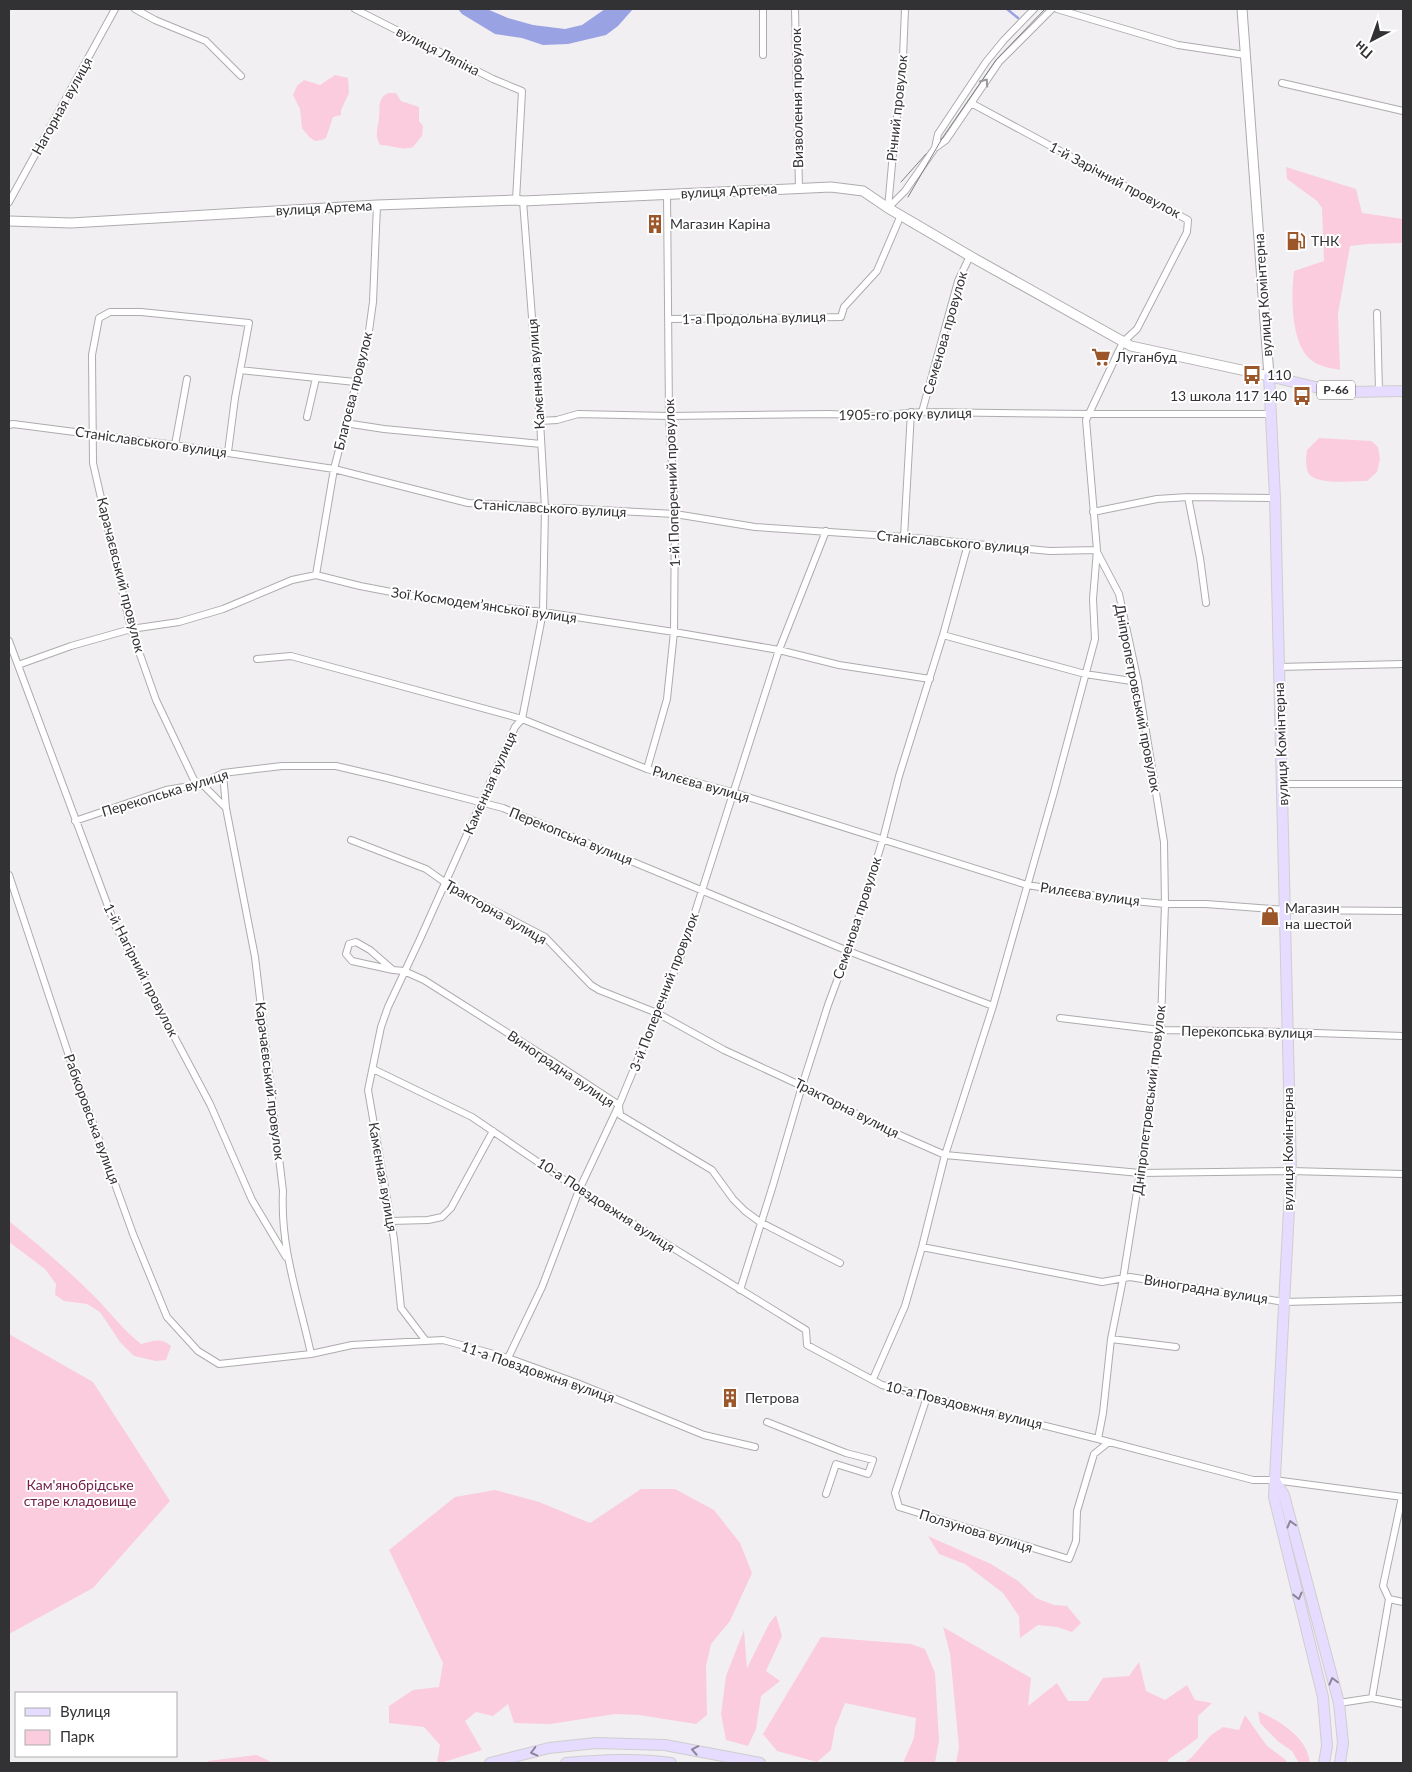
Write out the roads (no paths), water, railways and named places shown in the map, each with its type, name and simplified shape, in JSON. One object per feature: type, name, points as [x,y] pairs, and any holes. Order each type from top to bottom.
[{"type":"main road","name":"вулиця Артема","points":[[1269,376],[1315,387],[1352,392],[1403,391]]},
{"type":"main road","name":"вулиця Комінтерна","points":[[1269,376],[1282,784],[1291,1171],[1274,1497],[1323,1696],[1327,1746],[1324,1763]]},
{"type":"main road","points":[[1274,1480],[1284,1495],[1339,1703],[1342,1743],[1340,1763]]},
{"type":"main road","points":[[490,1763],[549,1748],[596,1743],[665,1745],[760,1763]]},
{"type":"main road","points":[[566,1763],[604,1760],[671,1763]]},
{"type":"street","name":"Нагорная вулиця","points":[[9,202],[115,9]]},
{"type":"street","points":[[135,9],[155,20],[206,41],[240,76]]},
{"type":"street","name":"вулиця Ляпіна","points":[[356,9],[493,79],[522,91]]},
{"type":"street","points":[[763,9],[763,55]]},
{"type":"street","name":"Визволення провулок","points":[[795,9],[799,188]]},
{"type":"street","name":"Річний провулок","points":[[888,208],[895,131],[902,82],[905,9]]},
{"type":"street","points":[[935,148],[938,134],[986,62],[1034,9]]},
{"type":"street","points":[[888,208],[904,192],[935,148],[946,140],[999,62],[1052,9]]},
{"type":"street","points":[[1057,9],[1178,45],[1246,55]]},
{"type":"street","name":"вулиця Комінтерна","points":[[1242,9],[1269,376]]},
{"type":"street","points":[[1282,83],[1403,111]]},
{"type":"street","name":"Камєнная вулиця","points":[[426,1341],[401,1308],[394,1239],[368,1090],[388,1007],[515,727],[522,719],[543,612],[545,508],[540,421],[518,198],[522,91]]},
{"type":"street","name":"1-й Зарічний провулок","points":[[971,103],[1188,220],[1188,232],[1142,320],[1137,329],[1123,342]]},
{"type":"street","name":"вулиця Артема","points":[[9,221],[71,223],[518,198],[667,194],[831,186],[863,191],[901,216],[970,256],[1131,346],[1269,376]]},
{"type":"street","name":"1-й Поперечний провулок","points":[[647,769],[667,699],[674,632],[675,514],[669,416],[667,194]]},
{"type":"street","name":"Благоєва провулок","points":[[316,575],[334,469],[355,382],[368,338],[373,302],[377,205]]},
{"type":"street","name":"1-а Продольна вулиця","points":[[668,319],[841,317],[844,307],[877,271],[901,216]]},
{"type":"street","name":"Семенова провулок","points":[[922,412],[958,281],[970,256]]},
{"type":"street","name":"Карачаєвський провулок","points":[[226,808],[202,784],[194,780],[156,700],[131,629],[93,462],[91,434],[92,355],[99,318],[110,312],[141,312],[249,323],[240,370]]},
{"type":"street","points":[[1377,313],[1379,392]]},
{"type":"street","points":[[1096,550],[1086,420],[1123,342]]},
{"type":"street","points":[[228,452],[240,370],[355,382]]},
{"type":"street","points":[[307,417],[316,378]]},
{"type":"street","points":[[175,445],[187,379]]},
{"type":"street","points":[[904,537],[911,412]]},
{"type":"street","name":"1905-го року вулиця","points":[[540,421],[557,420],[578,414],[669,416],[829,414],[873,416],[911,412],[1271,414]]},
{"type":"street","points":[[345,423],[384,429],[541,444]]},
{"type":"street","name":"Станіславського вулиця","points":[[9,425],[228,452],[334,469],[468,503],[675,514],[755,527],[904,537],[1050,551],[1096,550]]},
{"type":"street","points":[[1094,512],[1157,499],[1188,497],[1274,498]]},
{"type":"street","points":[[1188,497],[1200,558],[1206,603]]},
{"type":"street","name":"3-й Поперечний провулок","points":[[508,1358],[542,1286],[579,1190],[619,1105],[682,953],[779,650],[826,531]]},
{"type":"street","name":"Семенова провулок","points":[[740,1290],[802,1086],[828,1005],[848,951],[883,839],[899,776],[944,635],[968,544]]},
{"type":"street","name":"Дніпропетровський провулок","points":[[872,1379],[905,1306],[922,1247],[944,1155],[993,1006],[1095,639],[1093,599],[1096,550]]},
{"type":"street","name":"Дніпропетровський провулок","points":[[1096,550],[1119,594],[1138,682],[1164,842],[1165,904],[1160,1030],[1140,1173],[1111,1339],[1103,1413],[1098,1439]]},
{"type":"street","name":"Зої Космодем’янської вулиця","points":[[18,665],[71,646],[131,629],[180,622],[223,609],[292,580],[316,575],[360,586],[433,600],[543,612],[674,632],[779,650],[839,665],[930,679]]},
{"type":"street","points":[[944,635],[1085,674],[1138,682]]},
{"type":"street","name":"1-й Нагірний провулок","points":[[9,641],[115,925],[210,1104],[252,1200],[288,1260]]},
{"type":"street","name":"Рилєєва вулиця","points":[[257,659],[291,656],[522,719],[647,769],[732,792],[1027,885],[1148,903],[1206,904],[1285,910]]},
{"type":"street","points":[[1278,667],[1403,664]]},
{"type":"street","name":"Перекопська вулиця","points":[[75,821],[166,790],[202,784],[223,773],[282,766],[336,766],[503,808],[848,951],[993,1006]]},
{"type":"street","name":"Карачаєвський провулок","points":[[223,773],[226,808],[255,957],[284,1191],[282,1212],[288,1260],[311,1354]]},
{"type":"street","points":[[1282,784],[1403,784]]},
{"type":"street","name":"Тракторна вулиця","points":[[351,840],[426,869],[445,883],[545,937],[590,985],[657,1013],[724,1050],[802,1086],[886,1129],[944,1155],[1140,1173],[1291,1171],[1403,1174]]},
{"type":"street","name":"Рабкоровська вулиця","points":[[9,875],[70,1059],[133,1234],[167,1317],[198,1351]]},
{"type":"street","points":[[1285,910],[1403,911]]},
{"type":"street","name":"Виноградна вулиця","points":[[393,970],[370,950],[356,942],[349,944],[346,954],[352,961],[393,970],[404,971],[424,980],[619,1105],[620,1116],[712,1170],[733,1199],[760,1222],[840,1263]]},
{"type":"street","name":"Перекопська вулиця","points":[[1060,1018],[1160,1030],[1403,1036]]},
{"type":"street","name":"10-а Повздовжня вулиця","points":[[373,1069],[472,1117],[579,1190],[806,1330],[807,1345],[882,1385],[1254,1480],[1274,1480],[1403,1497]]},
{"type":"street","points":[[390,1221],[428,1220],[442,1216],[451,1208],[493,1131]]},
{"type":"street","name":"Виноградна вулиця","points":[[922,1247],[1102,1282],[1130,1276],[1284,1302],[1403,1299]]},
{"type":"street","points":[[1111,1339],[1176,1347]]},
{"type":"street","name":"11-а Повздовжня вулиця","points":[[198,1351],[219,1364],[311,1354],[352,1346],[444,1340],[508,1358],[576,1383],[704,1435],[755,1446]]},
{"type":"street","name":"Ползунова вулиця","points":[[926,1397],[895,1493],[899,1507],[1069,1559],[1076,1541],[1077,1511],[1094,1454],[1109,1442]]},
{"type":"street","points":[[766,1422],[846,1453],[873,1460],[868,1474],[836,1464],[826,1494]]},
{"type":"street","points":[[1372,1698],[1390,1599],[1384,1586],[1403,1497]]},
{"type":"street","points":[[1390,1599],[1403,1602]]},
{"type":"street","points":[[1339,1703],[1372,1698],[1403,1704]]},
{"type":"water","points":[[458,9],[487,9],[508,18],[533,25],[565,29],[582,25],[605,9],[633,9],[618,26],[606,35],[568,44],[543,45],[522,38],[495,34],[462,14]]},
{"type":"waterway","points":[[1007,9],[1018,18]]},
{"type":"tram line","points":[[908,197],[943,137],[996,60],[1045,9]]},
{"type":"tram line","points":[[901,182],[926,154]]},
{"type":"place","name":"Магазин Каріна","points":[[655,224]]},
{"type":"place","name":"ТНК","points":[[1296,241]]},
{"type":"place","name":"Луганбуд","points":[[1101,357]]},
{"type":"place","name":"110","points":[[1252,375]]},
{"type":"place","name":"13 школа 117 140","points":[[1302,396]]},
{"type":"place","name":"Магазин на шестой","points":[[1270,916]]},
{"type":"place","name":"Петрова","points":[[730,1398]]},
{"type":"park label","name":"Кам'янобрідське старе кладовище","points":[[80,1494]]}]
